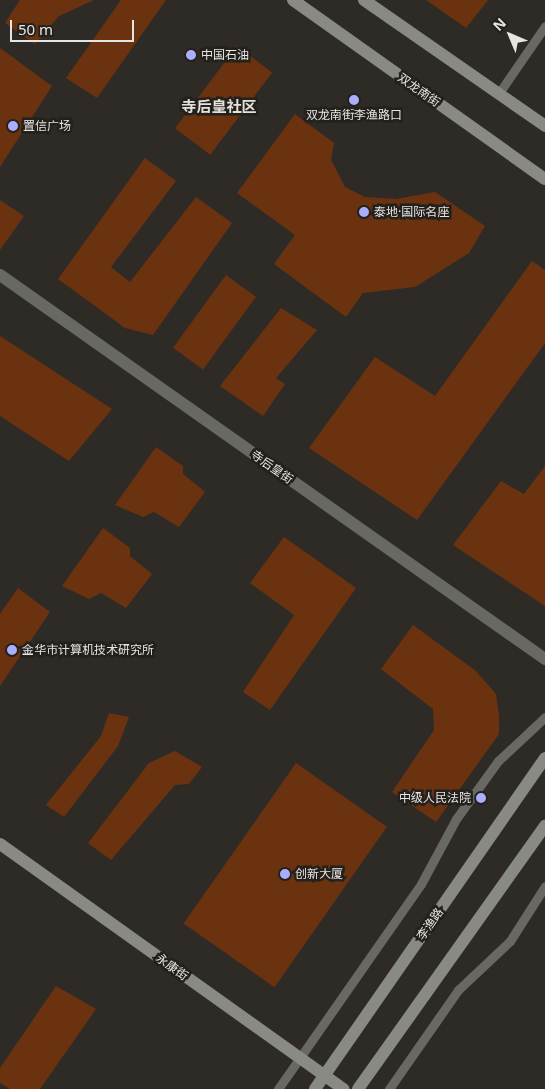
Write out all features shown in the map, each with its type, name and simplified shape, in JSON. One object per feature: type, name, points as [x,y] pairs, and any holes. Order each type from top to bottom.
[{"type":"main road","name":"双龙南街","points":[[293,0],[545,179]]},
{"type":"main road","points":[[364,0],[499,92],[545,126]]},
{"type":"main road","name":"李渔路","points":[[315,1089],[545,758]]},
{"type":"main road","points":[[358,1089],[545,826]]},
{"type":"main road","name":"永康街","points":[[0,844],[344,1089]]},
{"type":"street","name":"寺后皇街","points":[[0,275],[545,659]]},
{"type":"lane","points":[[499,92],[545,26]]},
{"type":"lane","points":[[278,1089],[421,884],[456,820],[487,776],[545,717]]},
{"type":"lane","points":[[389,1089],[458,990],[510,941],[545,886]]},
{"type":"building","points":[[20,0],[94,0],[59,16],[35,44],[5,23]]},
{"type":"building","points":[[121,0],[166,0],[97,98],[66,78]]},
{"type":"building","points":[[426,0],[488,0],[466,28]]},
{"type":"building","points":[[237,46],[272,72],[210,155],[175,128]]},
{"type":"building","name":"置信广场","points":[[0,48],[52,86],[0,167]]},
{"type":"building","name":"泰地·国际名座","points":[[295,114],[334,143],[331,160],[345,187],[365,197],[396,199],[435,192],[485,226],[469,253],[415,287],[363,293],[346,317],[274,264],[295,235],[237,193]]},
{"type":"building","points":[[145,158],[176,181],[111,267],[130,282],[196,197],[232,223],[153,335],[125,328],[58,279]]},
{"type":"building","points":[[0,200],[24,216],[0,250]]},
{"type":"building","points":[[532,261],[545,270],[545,343],[417,520],[309,448],[375,357],[435,396]]},
{"type":"building","points":[[226,275],[256,297],[203,370],[173,348]]},
{"type":"building","points":[[281,308],[317,330],[276,378],[285,384],[263,416],[220,386]]},
{"type":"building","points":[[0,336],[112,409],[69,461],[0,416]]},
{"type":"building","points":[[156,447],[183,466],[183,474],[205,492],[179,527],[154,512],[143,517],[115,505]]},
{"type":"building","points":[[545,466],[545,606],[453,545],[501,481],[524,494]]},
{"type":"building","points":[[103,528],[130,548],[130,556],[152,574],[126,608],[101,593],[89,599],[62,586]]},
{"type":"building","points":[[284,537],[356,588],[270,710],[243,692],[294,615],[250,583]]},
{"type":"building","name":"金华市计算机技术研究所","points":[[18,588],[50,612],[0,686],[0,614]]},
{"type":"building","points":[[413,625],[476,671],[496,694],[499,716],[499,734],[436,822],[392,792],[434,730],[433,709],[381,669]]},
{"type":"building","points":[[109,713],[129,717],[118,746],[64,817],[46,805],[101,736]]},
{"type":"building","points":[[175,751],[202,767],[189,784],[175,785],[111,860],[88,843],[149,763]]},
{"type":"building","name":"创新大厦","points":[[296,763],[387,827],[275,987],[184,924]]},
{"type":"building","points":[[56,986],[96,1009],[40,1089],[10,1089],[0,1083],[0,1068]]},
{"type":"place","name":"中国石油","points":[[191,55]]},
{"type":"place","name":"双龙南街李渔路口","points":[[354,100]]},
{"type":"place","name":"置信广场","points":[[13,126]]},
{"type":"place","name":"泰地·国际名座","points":[[364,212]]},
{"type":"place","name":"金华市计算机技术研究所","points":[[12,650]]},
{"type":"place","name":"中级人民法院","points":[[481,798]]},
{"type":"place","name":"创新大厦","points":[[285,874]]},
{"type":"district","name":"寺后皇社区","points":[[219,107]]}]
